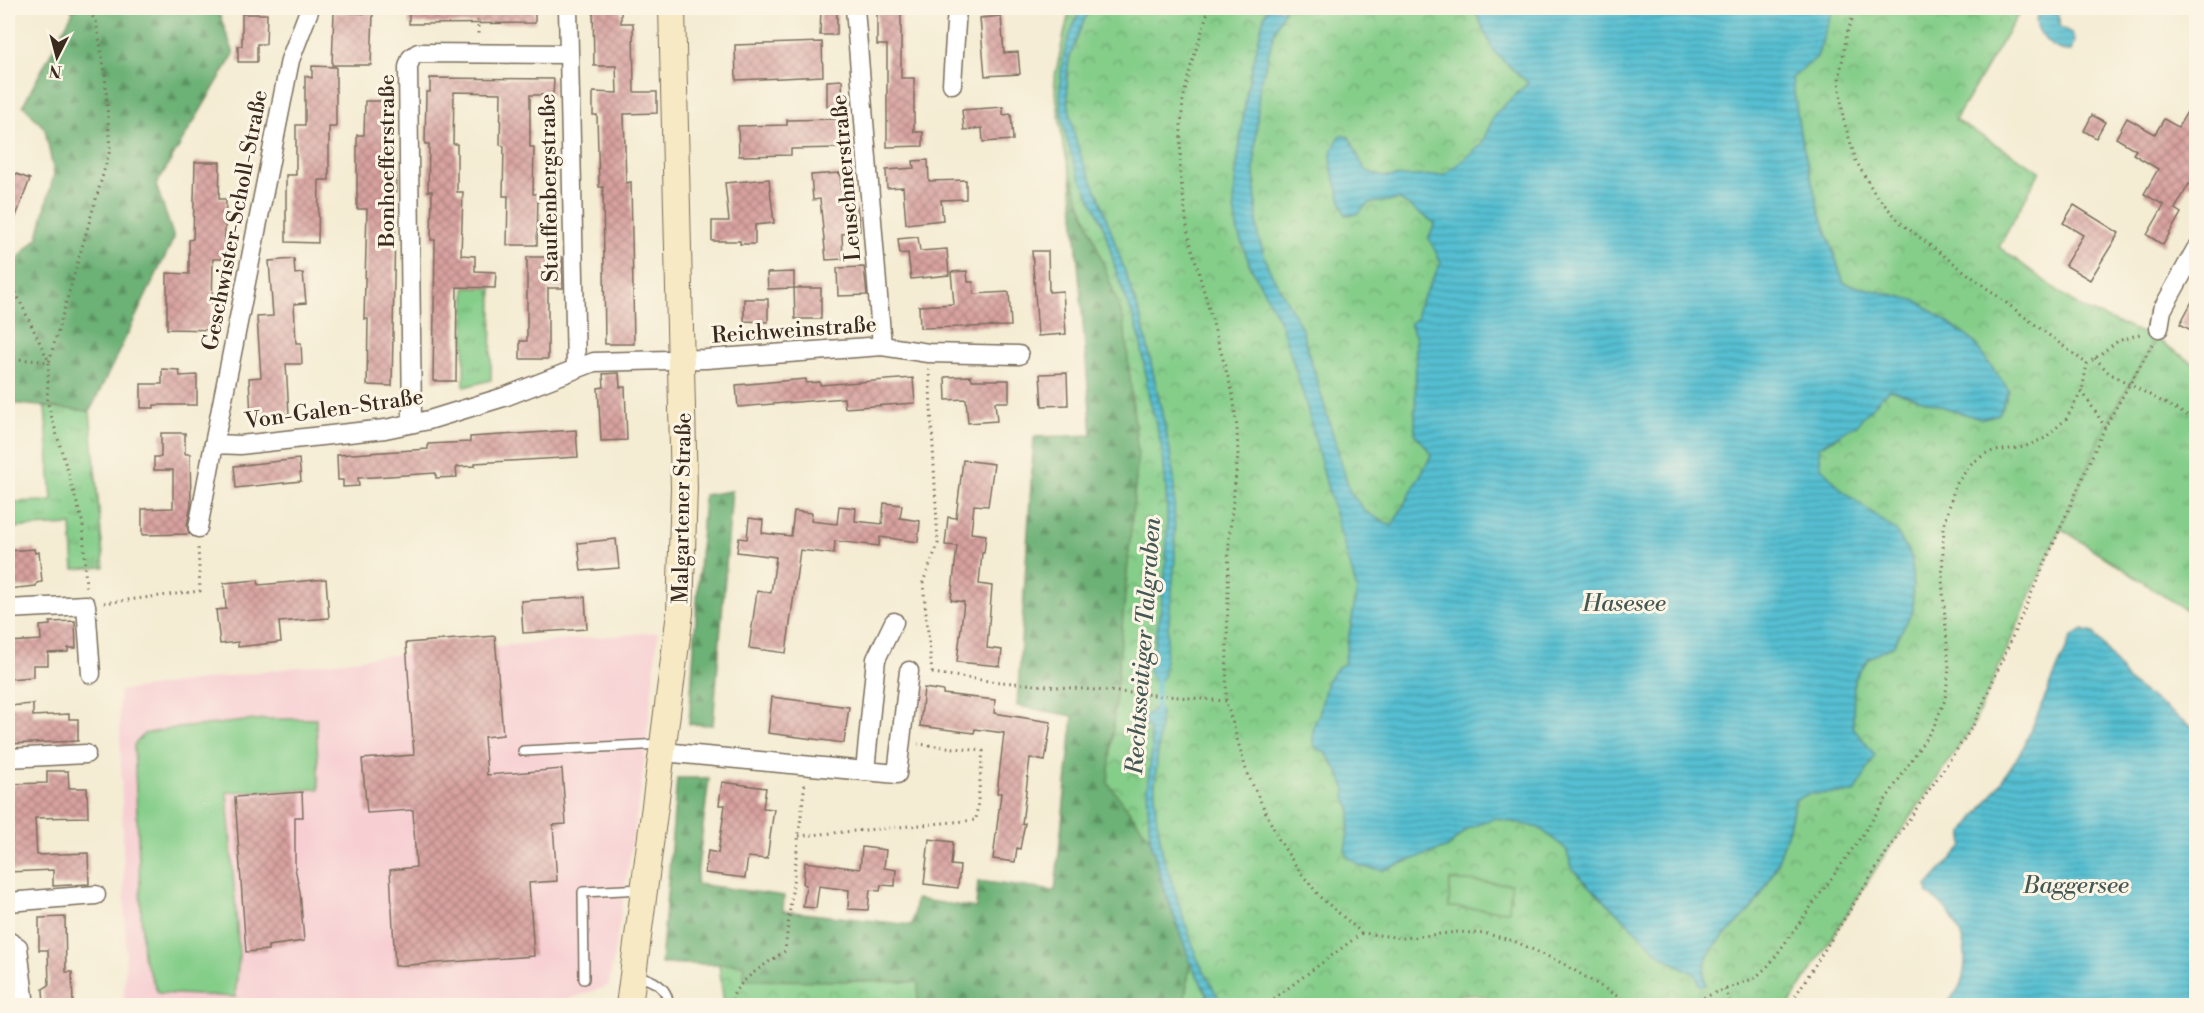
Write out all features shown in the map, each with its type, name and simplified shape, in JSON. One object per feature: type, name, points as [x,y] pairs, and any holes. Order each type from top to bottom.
[{"type":"street","name":"Geschwister-Scholl-Straße","points":[[214,444],[290,60],[310,8]]},
{"type":"street","name":"Stauffenbergstraße","points":[[568,8],[576,368]]},
{"type":"street","name":"Malgartener Straße","points":[[629,1005],[680,613],[684,488],[672,8]]},
{"type":"street","name":"Leuschnerstraße","points":[[855,8],[882,346]]},
{"type":"street","points":[[952,84],[957,8]]},
{"type":"street","name":"Bonhoefferstraße","points":[[412,423],[408,67],[411,58],[418,53],[568,54]]},
{"type":"street","points":[[2158,328],[2162,310],[2196,249]]},
{"type":"street","name":"Reichweinstraße","points":[[681,360],[882,346],[928,353],[1018,355]]},
{"type":"street","name":"Von-Galen-Straße","points":[[214,444],[240,445],[385,429],[429,420],[504,397],[594,362],[681,360]]},
{"type":"street","points":[[198,528],[214,444]]},
{"type":"street","points":[[8,609],[86,605],[91,674]]},
{"type":"street","points":[[865,771],[876,659],[894,622]]},
{"type":"street","points":[[664,748],[807,766],[897,774],[909,671]]},
{"type":"street","points":[[8,758],[86,754]]},
{"type":"street","points":[[8,903],[96,896]]},
{"type":"street","points":[[8,941],[18,947],[25,1005]]},
{"type":"lane","points":[[523,751],[650,743],[664,748]]},
{"type":"lane","points":[[584,979],[583,892],[645,889]]},
{"type":"lane","points":[[633,975],[648,978],[663,988],[668,1005]]},
{"type":"path","points":[[86,8],[96,21],[102,53],[110,150],[49,362],[47,401],[83,524],[86,605],[200,591],[198,528]]},
{"type":"path","points":[[478,8],[478,53]]},
{"type":"path","points":[[1209,8],[1183,100],[1180,173],[1188,234],[1233,395],[1237,428],[1238,455],[1229,539],[1226,701],[1247,773],[1279,840],[1298,869],[1320,897],[1362,933],[1403,938],[1458,932],[1487,934],[1514,941],[1562,963],[1627,1002],[1638,1005]]},
{"type":"path","points":[[1856,8],[1847,33],[1839,80],[1843,118],[1856,161],[1875,194],[1902,224],[2087,364]]},
{"type":"path","points":[[8,283],[16,293],[49,362]]},
{"type":"path","points":[[1681,1005],[1755,978],[1770,964],[1861,837],[1934,726],[1945,700],[1949,669],[1942,579],[1944,526],[1955,486],[1971,464],[1988,452],[2024,447],[2045,438],[2066,419],[2082,391],[2087,364],[2118,340],[2158,328],[2156,339],[2105,427],[1972,726],[1884,856],[1789,1005]]},
{"type":"path","points":[[928,353],[938,544],[923,582],[932,673],[988,681],[1226,701]]},
{"type":"path","points":[[8,358],[49,362]]},
{"type":"path","points":[[2095,358],[2109,373],[2196,420]]},
{"type":"path","points":[[2082,391],[2105,427]]},
{"type":"path","points":[[799,836],[976,820],[983,751],[901,742]]},
{"type":"path","points":[[731,1005],[731,1000],[744,980],[785,951],[807,766]]},
{"type":"path","points":[[1264,1005],[1362,933]]},
{"type":"path","points":[[1725,989],[1731,1005]]},
{"type":"shaded area","points":[[658,632],[642,782],[609,986],[546,1006],[123,1005],[126,956],[119,691],[382,656]]},
{"type":"green space","points":[[70,8],[217,8],[234,54],[156,185],[174,238],[90,411],[8,403],[8,269],[38,237],[54,174],[45,129],[23,105],[73,12]]},
{"type":"green space","points":[[1070,8],[2022,8],[1955,120],[2040,171],[1999,247],[2080,307],[2156,339],[2105,427],[1973,726],[1884,856],[1789,1005],[1503,1006],[1485,997],[1469,994],[1453,997],[1434,1006],[1212,1005],[1190,961],[1162,884],[1150,838],[1108,783],[1138,454],[1124,320],[1071,176],[1063,145],[1054,80]]},
{"type":"green space","points":[[1071,176],[1124,320],[1138,454],[1108,783],[1150,838],[1162,884],[1190,961],[1184,1005],[918,1005],[918,982],[744,980],[743,964],[661,964],[677,778],[709,778],[696,884],[784,896],[783,911],[912,925],[916,899],[976,908],[978,881],[1055,891],[1073,716],[1017,706],[1034,437],[1092,435]]},
{"type":"green space","points":[[465,288],[492,288],[491,380],[464,387]]},
{"type":"green space","points":[[2156,339],[2196,365],[2196,617],[2059,527],[2105,427]]},
{"type":"green space","points":[[45,407],[90,411],[104,567],[74,569],[71,525],[8,528],[8,502],[52,501]]},
{"type":"green space","points":[[732,491],[713,725],[689,724],[704,495]]},
{"type":"green space","points":[[265,719],[316,719],[319,789],[227,792],[239,955],[235,997],[158,993],[143,957],[134,745],[144,734],[168,729]]},
{"type":"green space","points":[[1450,880],[1511,884],[1509,911],[1449,907]]},
{"type":"green space","points":[[1190,961],[1212,1005],[1184,1005]]},
{"type":"green space","points":[[719,964],[743,964],[744,980],[918,982],[918,1005],[724,1005]]},
{"type":"water","points":[[1082,8],[1090,8],[1069,60],[1067,77],[1068,100],[1074,134],[1082,159],[1099,196],[1142,321],[1170,450],[1174,479],[1175,559],[1163,678],[1157,682],[1148,670],[1160,616],[1166,561],[1167,505],[1162,450],[1149,397],[1138,332],[1117,275],[1103,226],[1070,152],[1061,110],[1061,69],[1065,49]]},
{"type":"water","name":"Hasesee","points":[[1268,8],[1285,8],[1275,30],[1259,90],[1254,170],[1258,236],[1268,267],[1301,327],[1350,492],[1366,512],[1392,526],[1432,454],[1415,434],[1416,338],[1410,323],[1417,319],[1417,309],[1441,263],[1429,238],[1435,223],[1400,200],[1369,203],[1357,214],[1345,215],[1332,170],[1331,153],[1340,135],[1349,137],[1365,170],[1383,177],[1444,175],[1481,145],[1495,114],[1528,83],[1494,52],[1474,8],[1833,8],[1817,57],[1792,78],[1800,133],[1818,206],[1844,283],[1918,301],[1972,340],[2009,390],[1999,414],[1980,419],[1889,389],[1856,425],[1819,447],[1821,467],[1843,491],[1895,530],[1912,558],[1913,611],[1893,646],[1869,658],[1854,679],[1853,727],[1875,755],[1855,793],[1808,794],[1795,800],[1789,828],[1768,883],[1753,907],[1710,952],[1704,969],[1706,985],[1700,986],[1696,975],[1663,957],[1573,870],[1566,849],[1539,828],[1495,818],[1467,829],[1448,847],[1383,870],[1362,867],[1349,858],[1345,851],[1351,812],[1345,796],[1346,790],[1338,771],[1326,753],[1316,748],[1313,742],[1313,727],[1319,715],[1327,681],[1338,667],[1344,664],[1357,590],[1305,400],[1281,324],[1250,265],[1238,233],[1234,208],[1235,181],[1247,89],[1264,16]]},
{"type":"water","points":[[2047,12],[2058,14],[2060,26],[2072,34],[2075,42],[2070,51],[2064,51],[2051,45],[2041,34],[2036,22],[2037,16]]},
{"type":"water","name":"Baggersee","points":[[2083,630],[2094,633],[2129,682],[2196,730],[2196,1005],[1945,1005],[1961,983],[1965,957],[1960,933],[1954,921],[1947,911],[1928,894],[1927,886],[1963,846],[1964,832],[1995,791],[2023,748],[2071,638]]},
{"type":"water","points":[[1157,706],[1161,713],[1155,786],[1156,813],[1163,855],[1197,958],[1218,997],[1227,1005],[1212,1005],[1190,961],[1162,882],[1150,838],[1147,789],[1152,747],[1149,728],[1145,726],[1143,720]]},
{"type":"building","points":[[535,8],[535,23],[409,24],[409,9]]},
{"type":"building","points":[[593,8],[621,8],[621,23],[633,23],[634,92],[657,92],[657,113],[624,114],[626,183],[631,182],[634,344],[605,344],[603,187],[599,187],[597,115],[593,115],[593,92],[617,93],[616,66],[594,66]]},
{"type":"building","points":[[821,8],[837,8],[837,35],[820,35]]},
{"type":"building","points":[[877,8],[901,8],[901,78],[914,78],[914,132],[923,132],[923,146],[887,147],[887,45],[877,45]]},
{"type":"building","points":[[334,12],[373,14],[371,65],[332,65]]},
{"type":"building","points":[[242,14],[267,14],[266,44],[257,44],[257,62],[238,62],[238,46],[242,46]]},
{"type":"building","points":[[1001,16],[1004,53],[1018,52],[1020,74],[985,76],[980,18]]},
{"type":"building","points":[[822,42],[823,76],[736,80],[735,45]]},
{"type":"building","points":[[312,66],[336,67],[336,127],[329,127],[329,180],[319,180],[318,243],[286,242],[286,175],[296,175],[296,125],[305,125],[305,76],[312,78]]},
{"type":"building","points":[[430,78],[554,79],[553,95],[530,95],[530,147],[534,147],[533,194],[538,194],[537,245],[507,245],[508,196],[503,196],[504,146],[500,145],[501,93],[454,92],[453,144],[457,144],[457,192],[463,192],[461,255],[475,256],[475,271],[496,272],[495,288],[457,287],[456,381],[433,381],[435,240],[431,240],[432,191],[428,191],[429,144],[425,144],[426,92],[430,92]]},
{"type":"building","points":[[842,80],[843,105],[827,106],[827,81]]},
{"type":"building","points":[[2196,97],[2196,178],[2192,186],[2189,184],[2175,209],[2181,213],[2163,245],[2147,235],[2164,205],[2144,194],[2158,169],[2133,154],[2136,150],[2116,138],[2127,118],[2155,134],[2164,119],[2178,127]]},
{"type":"building","points":[[365,101],[385,101],[385,134],[394,134],[393,174],[396,174],[392,386],[367,385],[368,319],[364,319],[367,209],[357,209],[357,135],[364,135]]},
{"type":"building","points":[[1003,107],[1003,115],[1011,114],[1013,140],[983,142],[982,128],[964,130],[962,110]]},
{"type":"building","points":[[2092,115],[2105,122],[2096,138],[2084,131]]},
{"type":"building","points":[[840,119],[840,148],[791,149],[791,155],[739,156],[738,126],[787,125],[787,120]]},
{"type":"building","points":[[928,160],[929,181],[966,180],[966,199],[941,200],[943,220],[906,224],[903,187],[887,188],[886,170],[914,168],[913,161]]},
{"type":"building","points":[[195,162],[220,162],[219,199],[226,199],[224,259],[213,259],[212,313],[216,314],[216,330],[167,329],[167,273],[189,274],[189,240],[193,239]]},
{"type":"building","points":[[8,171],[30,179],[10,232],[8,232]]},
{"type":"building","points":[[840,173],[843,208],[857,206],[860,231],[842,234],[843,259],[826,260],[820,199],[813,200],[811,175]]},
{"type":"building","points":[[769,179],[774,223],[755,225],[755,244],[740,244],[740,241],[712,241],[712,221],[729,221],[725,183]]},
{"type":"building","points":[[2074,205],[2119,233],[2090,280],[2065,265],[2083,235],[2063,223]]},
{"type":"building","points":[[918,237],[920,251],[947,249],[949,275],[911,279],[908,253],[900,254],[898,239]]},
{"type":"building","points":[[1032,251],[1048,251],[1049,292],[1063,291],[1066,334],[1038,336]]},
{"type":"building","points":[[527,257],[562,257],[563,288],[548,288],[548,359],[520,359],[520,341],[527,341]]},
{"type":"building","points":[[294,259],[295,274],[303,273],[306,303],[294,304],[296,343],[301,343],[302,364],[286,364],[289,414],[251,416],[249,378],[261,377],[257,317],[273,316],[269,261]]},
{"type":"building","points":[[864,267],[867,295],[838,296],[837,268]]},
{"type":"building","points":[[967,271],[968,282],[973,282],[974,294],[1009,292],[1011,326],[920,328],[919,306],[954,304],[951,272]]},
{"type":"building","points":[[794,272],[794,288],[768,289],[767,273]]},
{"type":"building","points":[[794,288],[821,288],[821,319],[795,319]]},
{"type":"building","points":[[2196,294],[2196,333],[2180,324]]},
{"type":"building","points":[[744,299],[768,299],[768,322],[744,321]]},
{"type":"building","points":[[162,369],[179,370],[180,376],[197,375],[197,405],[154,405],[154,408],[141,408],[141,384],[162,384]]},
{"type":"building","points":[[619,373],[620,387],[625,387],[627,440],[601,441],[598,388],[604,387],[603,374]]},
{"type":"building","points":[[1067,373],[1068,405],[1042,406],[1040,374]]},
{"type":"building","points":[[971,376],[972,380],[1009,380],[1009,402],[995,402],[997,421],[968,423],[966,399],[946,400],[945,377]]},
{"type":"building","points":[[913,378],[915,403],[845,408],[844,398],[738,407],[736,385],[806,379],[806,383],[820,382],[820,385]]},
{"type":"building","points":[[576,430],[578,457],[475,463],[475,466],[456,467],[457,477],[436,478],[436,473],[358,478],[359,486],[343,487],[343,480],[338,480],[337,455],[428,449],[428,444],[470,442],[470,437]]},
{"type":"building","points":[[161,433],[185,433],[185,454],[190,454],[191,505],[187,526],[189,534],[142,535],[142,509],[173,508],[173,470],[154,470],[154,457],[161,457]]},
{"type":"building","points":[[299,459],[301,481],[236,488],[234,466]]},
{"type":"building","points":[[963,460],[994,464],[988,506],[974,505],[971,533],[986,535],[979,584],[992,586],[987,648],[1002,650],[1000,666],[957,662],[964,602],[951,600],[957,546],[945,545],[948,517],[956,518]]},
{"type":"building","points":[[884,503],[902,505],[900,518],[920,521],[918,542],[880,537],[879,546],[835,541],[834,554],[800,550],[786,653],[749,648],[757,591],[771,593],[776,557],[737,552],[739,538],[747,539],[749,518],[763,520],[762,533],[791,536],[794,511],[812,513],[811,521],[837,524],[839,506],[856,508],[855,521],[882,524]]},
{"type":"building","points":[[616,539],[619,568],[581,571],[578,543]]},
{"type":"building","points":[[34,549],[35,553],[39,552],[42,582],[37,583],[36,586],[8,589],[8,551]]},
{"type":"building","points":[[326,579],[329,618],[279,622],[281,642],[238,647],[238,642],[220,644],[216,610],[226,609],[224,583],[258,580],[259,585]]},
{"type":"building","points":[[585,597],[587,629],[523,633],[521,601]]},
{"type":"building","points":[[75,621],[76,648],[68,648],[68,652],[48,653],[48,665],[33,665],[33,677],[8,679],[8,642],[41,640],[40,626],[50,625],[50,622]]},
{"type":"building","points":[[495,636],[503,735],[484,737],[487,775],[562,769],[566,824],[553,825],[557,881],[529,883],[534,956],[395,966],[390,870],[416,867],[413,810],[367,813],[362,759],[414,755],[406,643]]},
{"type":"building","points":[[924,688],[943,691],[943,694],[995,700],[994,713],[1051,722],[1045,761],[1030,758],[1022,824],[1025,823],[1015,862],[993,859],[1001,793],[997,793],[1004,733],[975,729],[974,733],[920,726]]},
{"type":"building","points":[[772,697],[849,707],[844,743],[768,733]]},
{"type":"building","points":[[33,704],[33,716],[69,714],[69,719],[78,719],[78,741],[8,744],[8,706]]},
{"type":"building","points":[[47,771],[68,771],[69,788],[87,788],[88,817],[35,818],[37,855],[88,853],[89,884],[53,886],[53,870],[8,872],[8,842],[12,842],[11,816],[8,816],[8,784],[47,783]]},
{"type":"building","points":[[722,782],[766,788],[763,808],[774,809],[767,859],[748,857],[745,878],[705,873],[708,851],[718,853],[725,805],[719,805]]},
{"type":"building","points":[[302,792],[303,817],[295,817],[295,868],[300,892],[304,941],[268,946],[268,950],[246,952],[235,797]]},
{"type":"building","points":[[929,839],[953,842],[951,865],[960,866],[958,888],[924,884]]},
{"type":"building","points":[[862,847],[886,850],[884,868],[896,870],[895,886],[881,885],[880,891],[870,890],[868,910],[848,909],[849,890],[819,886],[816,908],[803,907],[806,885],[803,884],[805,862],[860,869]]},
{"type":"building","points":[[65,917],[66,972],[72,972],[73,1005],[44,1005],[43,989],[49,985],[48,950],[39,950],[39,918]]},
{"type":"waterway","name":"Rechtsseitiger Talgraben","points":[[1157,678],[1157,711]]}]
